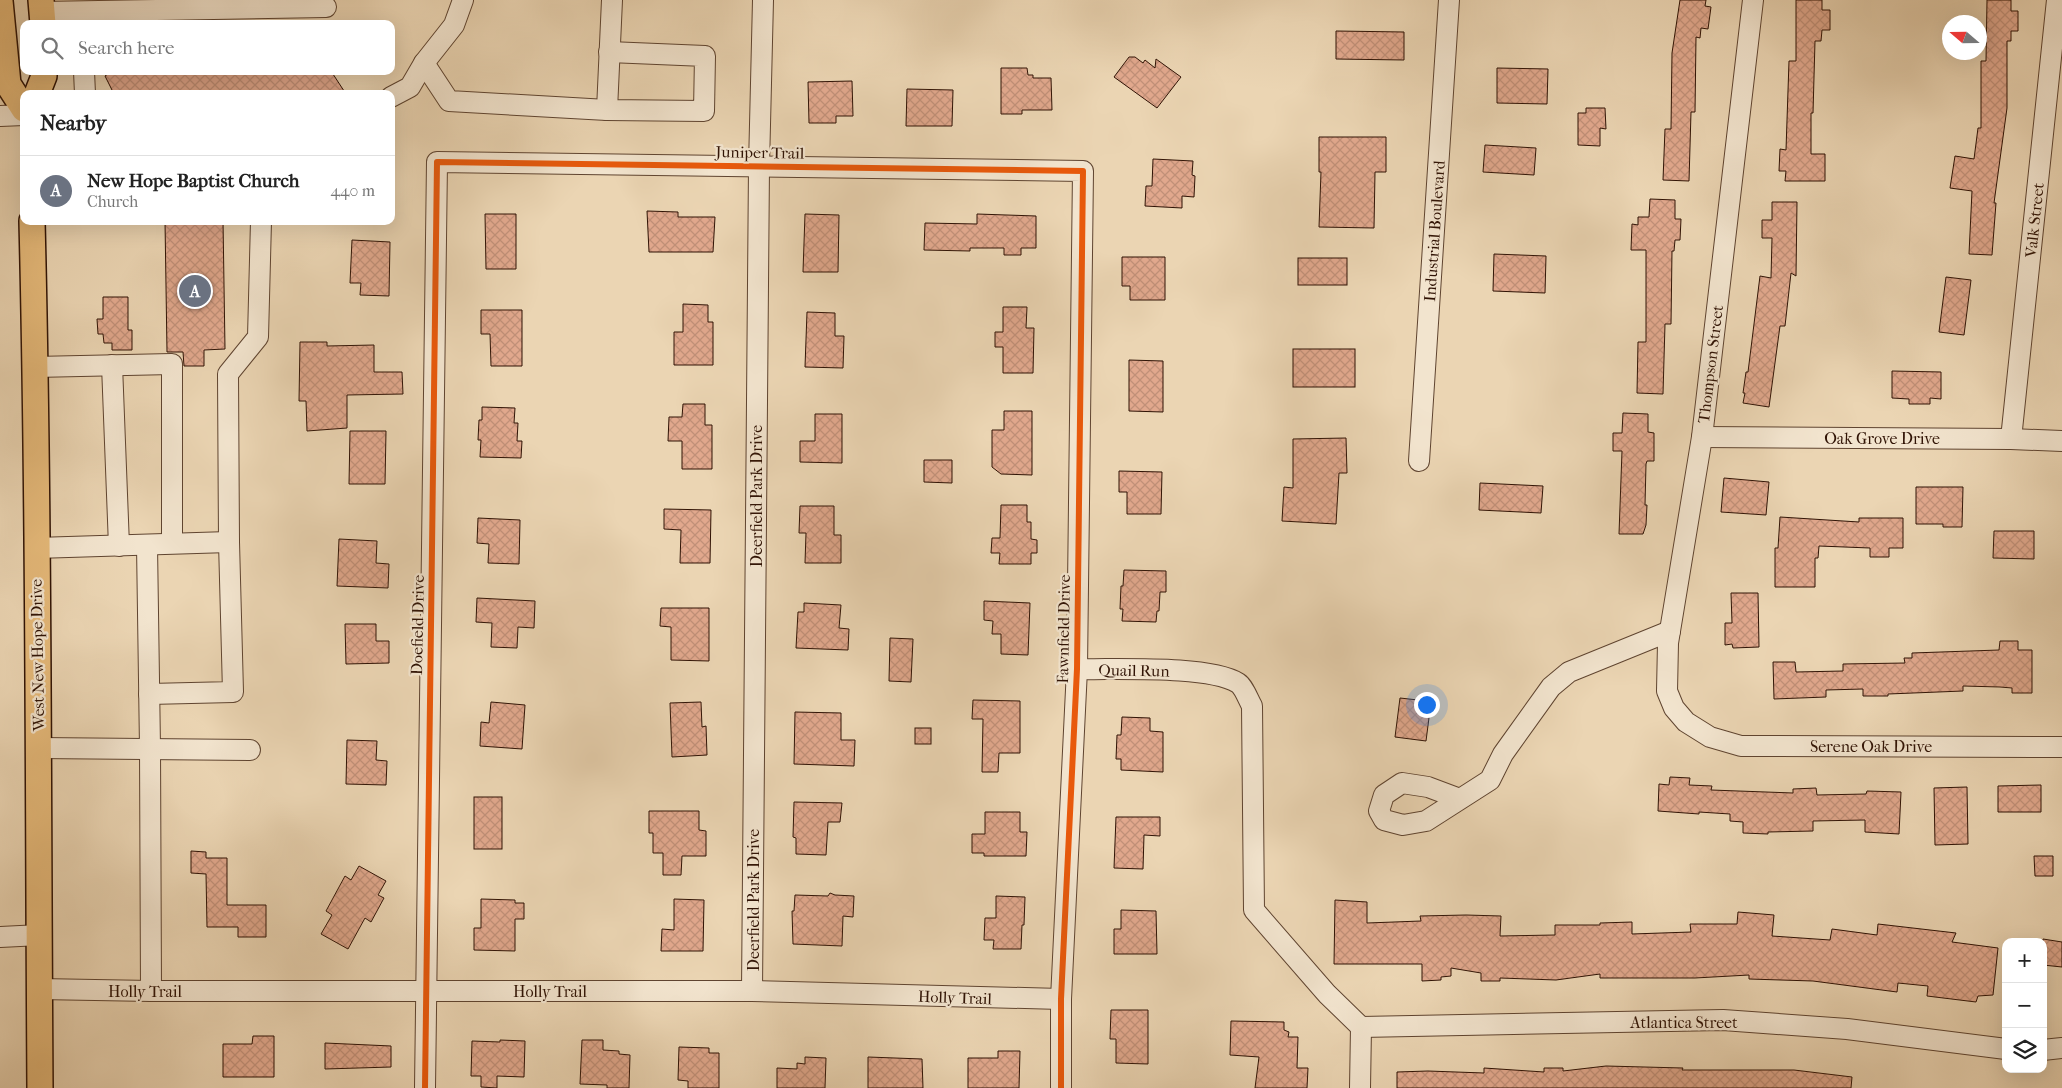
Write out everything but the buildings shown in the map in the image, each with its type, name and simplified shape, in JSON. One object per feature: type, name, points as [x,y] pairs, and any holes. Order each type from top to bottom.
[{"type":"main road","points":[[0,1],[8,84],[20,103]]},
{"type":"main road","points":[[39,90],[44,75]]},
{"type":"main road","name":"West New Hope Drive","points":[[32,225],[39,748],[40,1088]]},
{"type":"street","points":[[395,95],[410,87],[424,63],[454,25],[463,0]]},
{"type":"street","points":[[607,110],[612,0]]},
{"type":"street","name":"Deerfield Park Drive","points":[[752,991],[759,166],[763,0]]},
{"type":"street","name":"Industrial Boulevard","points":[[1419,461],[1449,0]]},
{"type":"street","name":"Thompson Street","points":[[1686,722],[1674,708],[1667,692],[1670,631],[1702,437],[1754,0]]},
{"type":"street","name":"Valk Street","points":[[2011,439],[2057,0]]},
{"type":"street","points":[[42,12],[83,17],[326,7]]},
{"type":"street","points":[[424,63],[449,101],[607,110],[704,111],[705,56],[609,52]]},
{"type":"street","points":[[84,75],[85,90]]},
{"type":"street","points":[[0,116],[20,116]]},
{"type":"street","name":"Juniper Trail","points":[[437,162],[1082,171]]},
{"type":"street","name":"Doefield Drive","points":[[426,1088],[437,162]]},
{"type":"street","name":"Fawnfield Drive","points":[[1061,1088],[1061,999],[1077,669],[1082,171]]},
{"type":"street","points":[[150,694],[233,692],[229,542],[228,374],[258,337],[261,225]]},
{"type":"street","points":[[35,367],[172,364],[172,543]]},
{"type":"street","points":[[112,365],[119,546]]},
{"type":"street","name":"Oak Grove Drive","points":[[1702,437],[2011,439],[2062,442]]},
{"type":"street","points":[[36,548],[229,542]]},
{"type":"street","points":[[147,544],[150,694],[151,991]]},
{"type":"street","points":[[1460,799],[1490,780],[1503,754],[1550,687],[1570,672],[1670,631]]},
{"type":"street","name":"Quail Run","points":[[1077,669],[1191,672],[1222,677],[1240,684],[1252,706],[1254,910],[1327,994],[1361,1027]]},
{"type":"street","name":"Serene Oak Drive","points":[[1686,722],[1710,737],[1741,746],[2062,747]]},
{"type":"street","points":[[39,748],[250,750]]},
{"type":"street","points":[[0,937],[40,935]]},
{"type":"street","name":"Holly Trail","points":[[40,989],[151,991],[752,991],[1061,999]]},
{"type":"street","name":"Atlantica Street","points":[[1361,1027],[1722,1020],[1847,1030],[2002,1049]]},
{"type":"street","points":[[1360,1088],[1361,1027]]},
{"type":"street","points":[[2047,1050],[2062,1048]]},
{"type":"cycle path","points":[[425,1088],[437,162],[1083,171],[1077,669],[1061,999],[1061,1088]]},
{"type":"place","name":"New Hope Baptist Church","points":[[195,291]]}]
